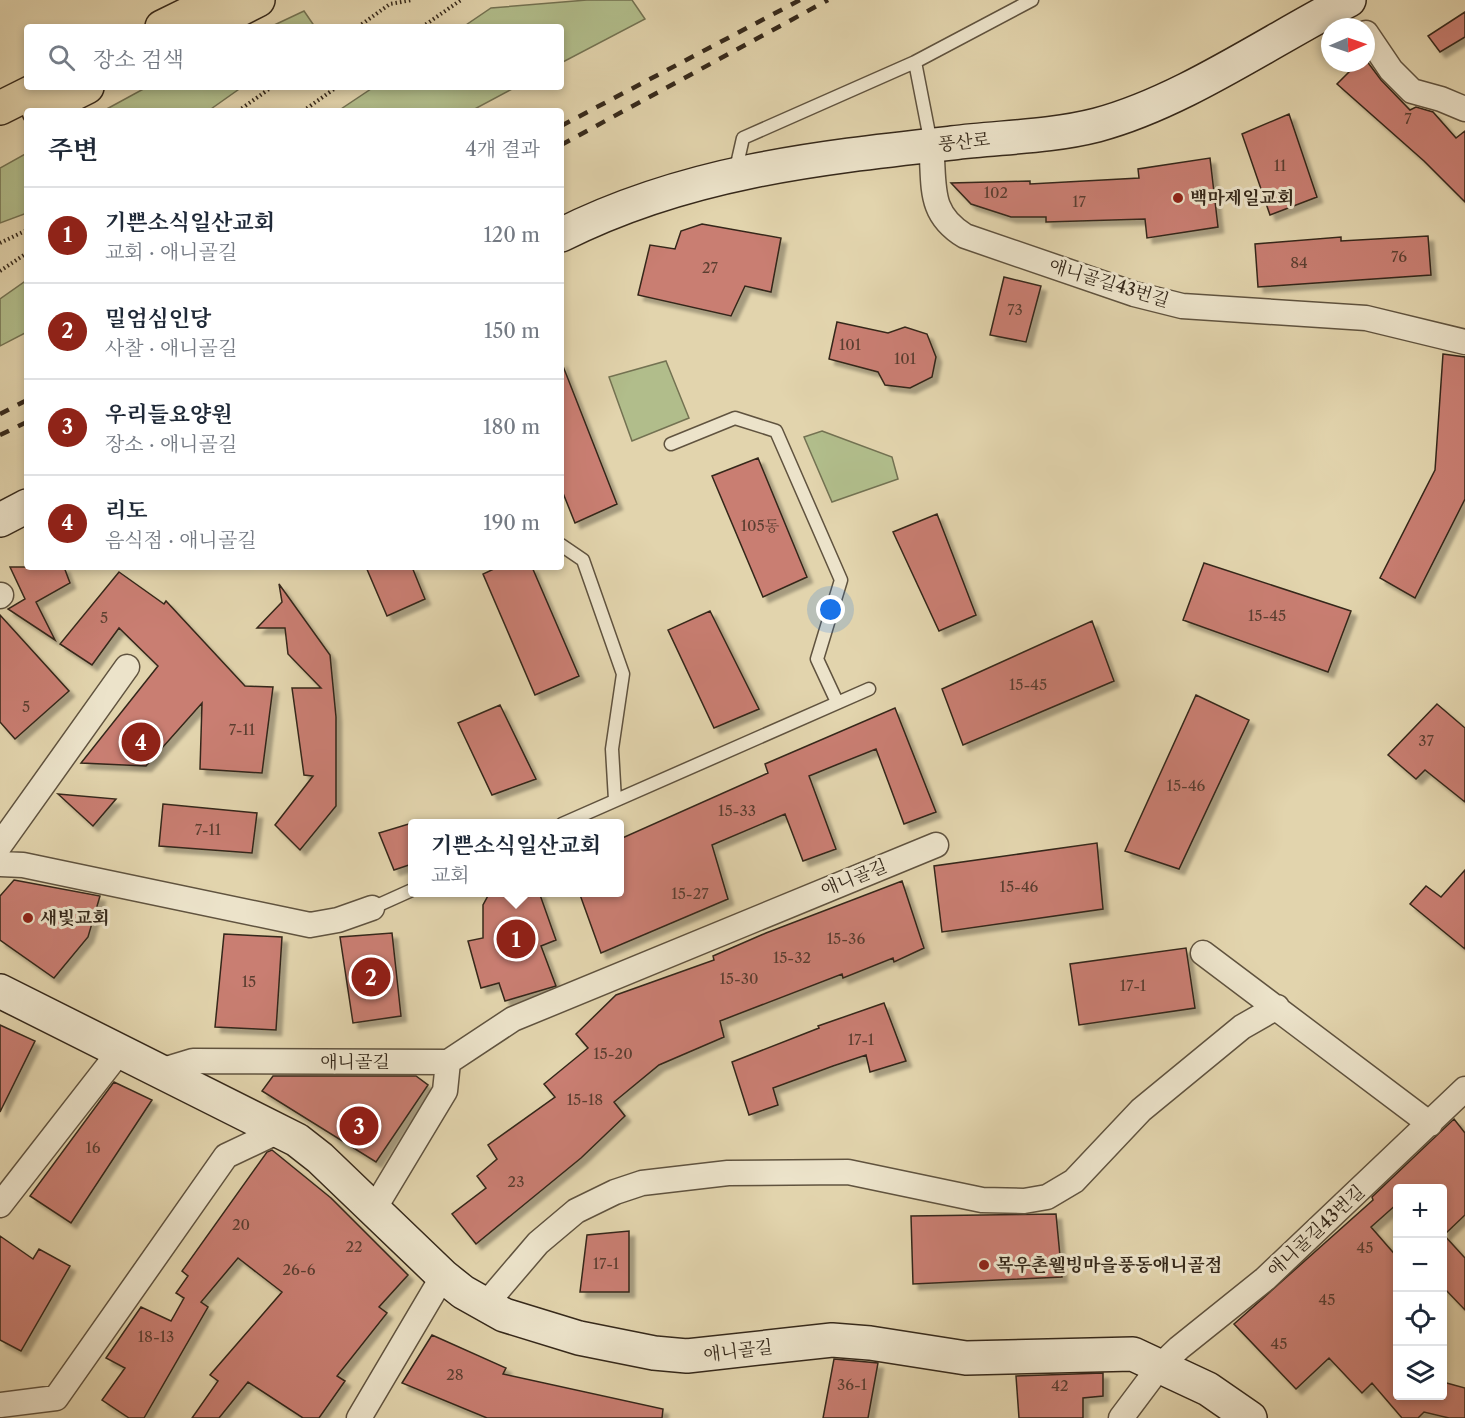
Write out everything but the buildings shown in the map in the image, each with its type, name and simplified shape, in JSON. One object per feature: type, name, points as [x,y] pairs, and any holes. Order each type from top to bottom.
[{"type":"main road","points":[[168,24],[217,0]]},
{"type":"main road","points":[[211,24],[258,0]]},
{"type":"main road","points":[[0,108],[36,90]]},
{"type":"main road","points":[[45,108],[81,90]]},
{"type":"main road","points":[[0,131],[24,119]]},
{"type":"street","name":"풍산로","points":[[564,234],[647,199],[735,173],[802,160],[1037,135],[1096,125],[1127,116],[1352,10]]},
{"type":"street","points":[[1375,47],[1390,70],[1412,91],[1441,99],[1465,110]]},
{"type":"street","name":"애니골길43번길","points":[[932,145],[937,208],[948,226],[965,236],[1134,294],[1182,306],[1366,318],[1465,342]]},
{"type":"street","points":[[0,520],[24,508]]},
{"type":"street","points":[[0,845],[127,668]]},
{"type":"street","name":"애니골길","points":[[160,1071],[193,1061],[448,1062],[513,1019],[936,845]]},
{"type":"street","points":[[0,864],[23,866],[310,925],[338,920],[372,908]]},
{"type":"street","points":[[1203,953],[1430,1124]]},
{"type":"street","name":"애니골길","points":[[0,992],[281,1130],[320,1158],[443,1276],[485,1305],[504,1315],[579,1338],[671,1356],[710,1355],[832,1340],[870,1343],[966,1358],[1133,1354],[1208,1389],[1250,1418]]},
{"type":"street","points":[[485,1305],[538,1243],[576,1212],[615,1192],[642,1183],[728,1173],[848,1172],[982,1200],[1024,1201],[1047,1197],[1074,1181],[1141,1110],[1233,1035],[1277,1007]]},
{"type":"street","points":[[0,1205],[120,1052]]},
{"type":"street","points":[[374,1209],[446,1091],[448,1062]]},
{"type":"street","name":"애니골길43번길","points":[[1120,1418],[1160,1366],[1204,1327],[1265,1279],[1465,1089]]},
{"type":"street","points":[[0,1405],[56,1398],[226,1156],[281,1130]]},
{"type":"street","points":[[359,1418],[443,1276]]},
{"type":"lane","points":[[735,173],[743,138],[915,62],[1032,0]]},
{"type":"lane","points":[[915,62],[932,145]]},
{"type":"lane","points":[[671,444],[735,418],[776,431],[841,579],[817,659],[837,702]]},
{"type":"lane","points":[[564,547],[583,560],[623,674],[612,749],[615,800]]},
{"type":"lane","points":[[573,819],[869,689]]},
{"type":"lane","points":[[372,908],[408,892]]},
{"type":"path","points":[[362,24],[390,4],[412,0]]},
{"type":"path","points":[[426,24],[461,0]]},
{"type":"path","points":[[242,108],[268,90]]},
{"type":"path","points":[[307,108],[333,90]]},
{"type":"path","points":[[0,243],[24,231]]},
{"type":"path","points":[[0,271],[24,255]]},
{"type":"green space","points":[[587,0],[632,0],[645,19],[564,61],[564,24],[467,24],[491,8]]},
{"type":"green space","points":[[304,11],[313,24],[276,24]]},
{"type":"green space","points":[[142,90],[238,90],[212,108],[108,108]]},
{"type":"green space","points":[[370,90],[510,90],[477,108],[342,108]]},
{"type":"green space","points":[[24,155],[24,214],[0,223],[0,168]]},
{"type":"green space","points":[[24,282],[24,334],[0,346],[0,299]]},
{"type":"green space","points":[[666,361],[689,418],[632,441],[609,377]]},
{"type":"green space","points":[[822,431],[892,457],[898,479],[832,502],[804,437]]},
{"type":"railway","points":[[564,124],[800,0]]},
{"type":"railway","points":[[564,143],[828,0]]},
{"type":"railway","points":[[0,414],[24,402]]},
{"type":"railway","points":[[0,435],[24,423]]},
{"type":"place","name":"백마제일교회","points":[[1178,198]]},
{"type":"place","name":"리도","points":[[141,742]]},
{"type":"place","name":"새빛교회","points":[[28,918]]},
{"type":"place","name":"기쁜소식일산교회","points":[[516,939]]},
{"type":"place","name":"밀엄심인당","points":[[371,977]]},
{"type":"place","name":"우리들요양원","points":[[359,1126]]},
{"type":"place","name":"목우촌웰빙마을풍동애니골점","points":[[984,1265]]}]
